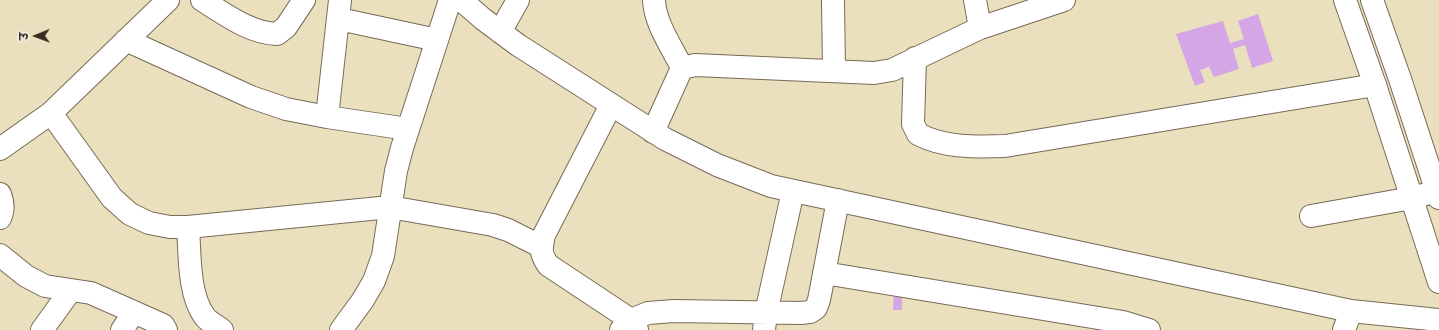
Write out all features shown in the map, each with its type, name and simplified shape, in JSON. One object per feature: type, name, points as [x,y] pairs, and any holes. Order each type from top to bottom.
[{"type":"street","points":[[0,149],[51,113],[168,0]]},
{"type":"street","points":[[202,0],[252,30],[266,34],[276,34],[286,27],[304,0]]},
{"type":"street","points":[[341,330],[374,282],[383,256],[396,171],[408,129],[450,0]]},
{"type":"street","points":[[461,0],[518,45],[653,132],[717,164],[771,186],[838,200],[1348,321],[1439,320]]},
{"type":"street","points":[[500,32],[518,0]]},
{"type":"street","points":[[654,0],[658,19],[682,68]]},
{"type":"street","points":[[833,0],[834,71]]},
{"type":"street","points":[[975,0],[980,28]]},
{"type":"street","points":[[682,68],[695,65],[874,73],[892,70],[980,28],[1064,0]]},
{"type":"street","points":[[1345,0],[1375,85],[1439,282]]},
{"type":"street","points":[[1310,216],[1412,198],[1438,195],[1372,0]]},
{"type":"street","points":[[327,117],[340,9],[437,40]]},
{"type":"street","points":[[126,40],[251,97],[286,109],[327,117],[408,129]]},
{"type":"street","points":[[915,58],[913,124],[918,134],[928,140],[941,144],[984,147],[1011,145],[1375,85]]},
{"type":"street","points":[[653,132],[682,68]]},
{"type":"street","points":[[611,105],[544,235],[542,256],[548,265],[629,327],[648,313],[674,311],[765,322],[810,312],[816,308],[819,300],[838,200]]},
{"type":"street","points":[[51,113],[112,198],[130,214],[149,223],[170,227],[188,227],[390,207],[494,224],[542,247]]},
{"type":"street","points":[[765,322],[793,191]]},
{"type":"street","points":[[0,194],[3,204],[2,215],[0,218]]},
{"type":"street","points":[[188,227],[192,281],[198,304],[205,318],[222,330]]},
{"type":"street","points":[[0,255],[26,276],[45,286],[91,293],[163,325],[166,330]]},
{"type":"street","points":[[824,273],[1123,322],[1149,330]]},
{"type":"street","points":[[42,330],[71,290]]},
{"type":"street","points":[[122,330],[134,312]]},
{"type":"building","points":[[1258,14],[1273,61],[1252,68],[1245,45],[1233,49],[1239,69],[1214,77],[1209,67],[1200,70],[1205,82],[1195,86],[1176,34],[1223,21],[1230,43],[1244,39],[1238,21]]},
{"type":"building","points":[[894,290],[902,290],[902,310],[893,310]]}]
